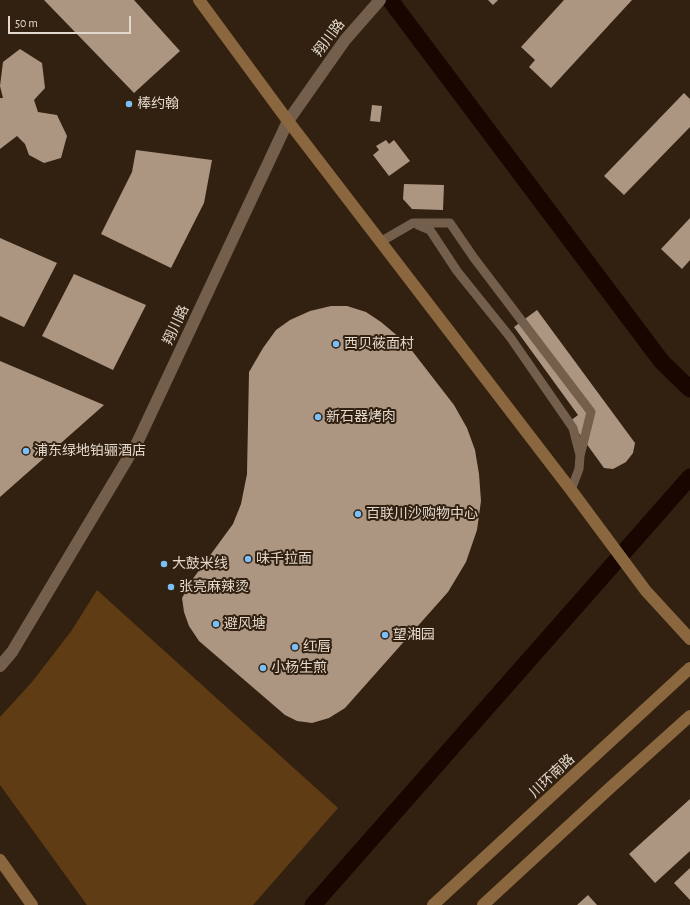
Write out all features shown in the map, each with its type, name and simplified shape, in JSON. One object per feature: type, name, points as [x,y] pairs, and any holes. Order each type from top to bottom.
[{"type":"street","points":[[199,0],[288,121],[571,490],[646,591],[690,639]]},
{"type":"street","name":"翔川路","points":[[0,666],[12,652],[137,443],[288,121],[344,40],[380,0]]},
{"type":"street","name":"川环南路","points":[[433,905],[690,668]]},
{"type":"street","points":[[483,905],[611,786],[690,716]]},
{"type":"street","points":[[0,860],[32,905]]},
{"type":"lane","points":[[380,242],[413,223],[450,222],[474,258],[590,412],[580,456],[579,469],[571,490]]},
{"type":"lane","points":[[413,223],[430,230],[456,271],[510,337],[572,428],[580,456]]},
{"type":"shaded area","points":[[97,590],[338,808],[253,905],[87,905],[0,785],[0,717],[32,682],[72,630]]},
{"type":"building","points":[[44,0],[134,0],[180,51],[134,93]]},
{"type":"building","points":[[488,0],[498,0],[493,5]]},
{"type":"building","points":[[564,0],[632,0],[551,88],[529,67],[535,60],[521,47]]},
{"type":"building","points":[[20,49],[42,63],[45,88],[34,100],[38,112],[57,115],[67,136],[61,158],[44,163],[29,155],[25,144],[17,136],[0,149],[0,98],[3,98],[0,86],[3,62]]},
{"type":"building","points":[[684,93],[690,99],[690,127],[624,195],[604,176]]},
{"type":"building","points":[[372,105],[382,106],[380,122],[370,121]]},
{"type":"building","points":[[386,140],[389,144],[394,140],[410,161],[389,176],[373,155],[379,150],[376,146]]},
{"type":"building","points":[[136,150],[212,160],[204,203],[171,268],[101,234],[132,172]]},
{"type":"building","points":[[404,184],[444,185],[443,210],[412,209],[403,199]]},
{"type":"building","points":[[690,218],[690,260],[682,269],[661,249]]},
{"type":"building","points":[[0,238],[57,263],[24,327],[0,316]]},
{"type":"building","points":[[74,274],[146,305],[113,370],[42,336]]},
{"type":"building","name":"百联川沙购物中心","points":[[331,306],[347,306],[366,312],[381,322],[406,343],[454,405],[467,428],[475,450],[481,501],[477,530],[466,562],[448,592],[345,708],[329,718],[312,723],[297,721],[285,715],[199,641],[189,626],[184,612],[182,598],[192,580],[233,524],[241,504],[247,474],[249,372],[263,348],[276,330],[290,320],[310,311]]},
{"type":"building","points":[[537,310],[635,443],[633,453],[626,462],[613,469],[604,468],[570,421],[578,415],[514,327]]},
{"type":"building","name":"浦东绿地铂骊酒店","points":[[0,361],[104,405],[0,497]]},
{"type":"building","points":[[690,799],[690,851],[655,883],[629,854]]},
{"type":"building","points":[[690,868],[690,900],[674,883]]},
{"type":"building","points":[[588,895],[597,905],[577,905]]},
{"type":"waterway","points":[[390,0],[662,362],[690,389]]},
{"type":"waterway","points":[[313,905],[690,477]]},
{"type":"place","name":"棒约翰","points":[[129,104]]},
{"type":"place","name":"西贝莜面村","points":[[336,344]]},
{"type":"place","name":"新石器烤肉","points":[[318,417]]},
{"type":"place","name":"浦东绿地铂骊酒店","points":[[26,451]]},
{"type":"place","name":"百联川沙购物中心","points":[[358,514]]},
{"type":"place","name":"味千拉面","points":[[248,559]]},
{"type":"place","name":"大鼓米线","points":[[164,564]]},
{"type":"place","name":"张亮麻辣烫","points":[[171,587]]},
{"type":"place","name":"避风塘","points":[[216,624]]},
{"type":"place","name":"望湘园","points":[[385,635]]},
{"type":"place","name":"红唇","points":[[295,647]]},
{"type":"place","name":"小杨生煎","points":[[263,668]]}]
